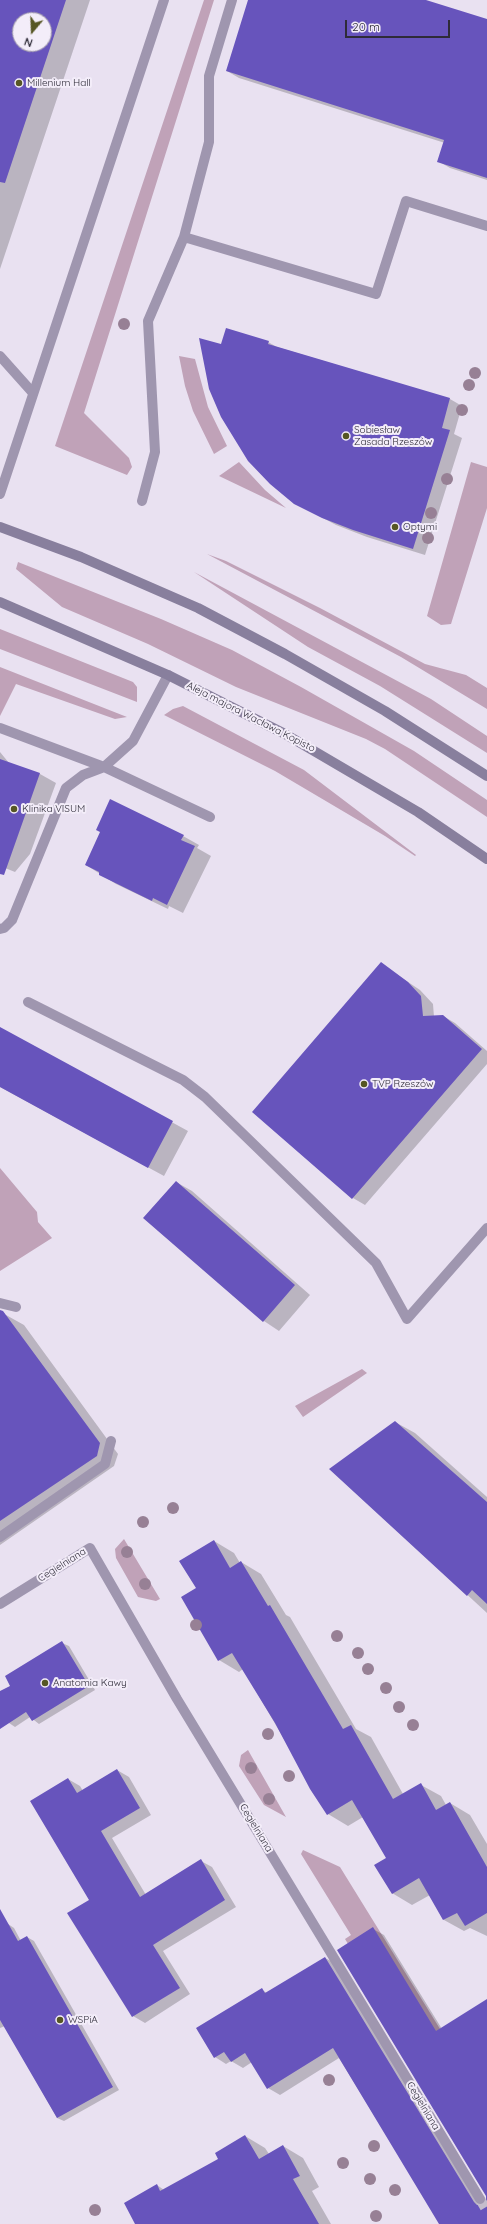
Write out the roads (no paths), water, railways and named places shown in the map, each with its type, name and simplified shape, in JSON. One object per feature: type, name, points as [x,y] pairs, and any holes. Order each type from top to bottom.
[{"type":"main road","points":[[0,527],[81,557],[198,608],[285,654],[385,711],[487,776]]},
{"type":"main road","name":"Aleja majora Wacława Kopisto","points":[[0,602],[168,675],[285,734],[418,812],[487,859]]},
{"type":"street","points":[[0,494],[164,0]]},
{"type":"street","points":[[142,501],[155,452],[148,321],[184,237],[209,142],[209,76],[232,0]]},
{"type":"street","points":[[184,237],[376,294],[406,201],[487,226]]},
{"type":"street","points":[[0,356],[33,393]]},
{"type":"street","points":[[0,929],[4,928],[12,920],[66,788],[83,775],[104,767],[133,741],[168,675]]},
{"type":"street","points":[[0,728],[104,767],[210,817]]},
{"type":"street","points":[[28,1002],[183,1080],[205,1097],[376,1263],[407,1319],[487,1228]]},
{"type":"street","points":[[0,1303],[16,1307]]},
{"type":"street","points":[[0,1537],[105,1464],[111,1441]]},
{"type":"street","name":"Cegielniana","points":[[0,1604],[90,1548],[177,1699],[480,2199]]},
{"type":"tunnel","points":[[480,2199],[487,2211]]},
{"type":"place","name":"Millenium Hall","points":[[19,83]]},
{"type":"place","name":"Sobiesław Zasada Rzeszów","points":[[346,436]]},
{"type":"place","name":"Optymi","points":[[395,527]]},
{"type":"place","name":"Klinika VISUM","points":[[14,809]]},
{"type":"place","name":"TVP Rzeszów","points":[[364,1084]]},
{"type":"place","name":"Anatomia Kawy","points":[[45,1683]]},
{"type":"place","name":"WSPiA","points":[[60,2020]]}]
